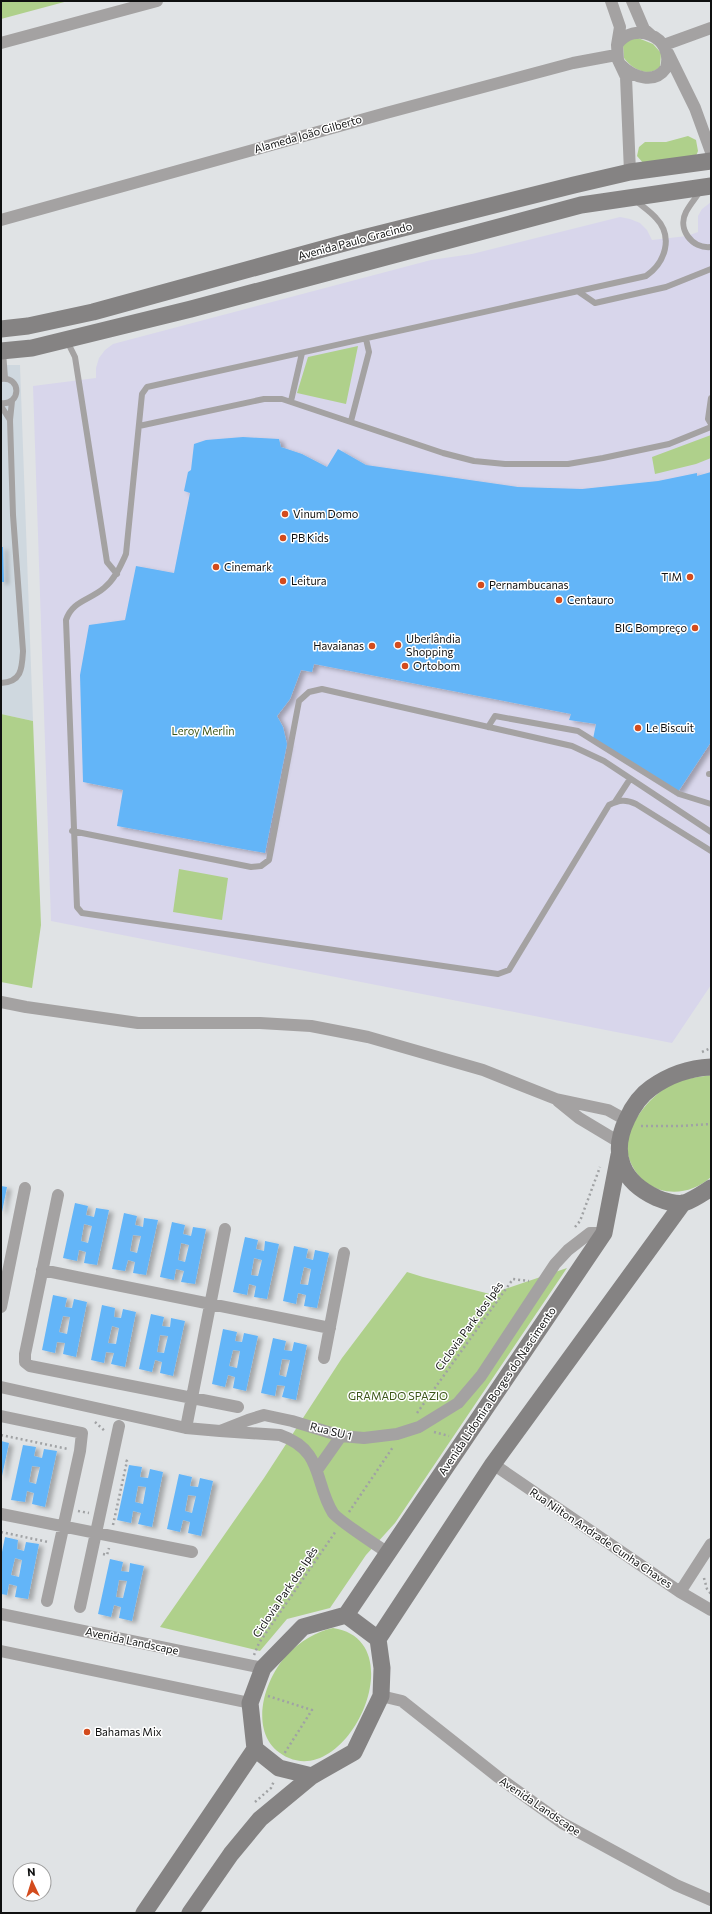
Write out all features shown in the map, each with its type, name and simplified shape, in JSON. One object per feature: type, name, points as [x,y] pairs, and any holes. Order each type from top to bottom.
[{"type":"street","points":[[1,43],[157,1]]},
{"type":"street","points":[[610,1],[620,27],[618,55],[626,77],[630,172]]},
{"type":"street","points":[[632,1],[642,25],[665,47],[695,108],[711,152]]},
{"type":"street","points":[[665,47],[711,28]]},
{"type":"street","points":[[652,36],[644,34],[628,35],[623,37],[618,55],[630,73],[648,78],[659,76],[666,68],[665,47]]},
{"type":"street","name":"Alameda João Gilberto","points":[[1,220],[386,113],[573,63],[618,55]]},
{"type":"street","name":"Avenida Paulo Gracindo","points":[[1,329],[28,326],[93,312],[359,239],[630,172],[711,161]]},
{"type":"street","points":[[2,351],[32,348],[66,340],[364,264],[581,205],[707,186]]},
{"type":"street","points":[[486,208],[482,214],[481,221],[485,227],[492,229]]},
{"type":"street","points":[[359,239],[366,244],[370,250],[369,258],[364,264]]},
{"type":"street","points":[[1,1002],[26,1008],[138,1024],[260,1023],[311,1026],[368,1037],[483,1070],[556,1099],[608,1110],[626,1122]]},
{"type":"street","name":"Avenida Lidomira Borges do Nascimento","points":[[346,1615],[604,1233],[619,1148],[626,1122],[632,1108],[650,1088],[672,1075],[711,1066]]},
{"type":"street","points":[[556,1099],[619,1148],[627,1176],[642,1191],[662,1200],[682,1204]]},
{"type":"street","points":[[1,1307],[5,1262],[25,1188]]},
{"type":"street","points":[[190,1913],[231,1854],[260,1819],[312,1776],[354,1752],[381,1696],[382,1668],[378,1639],[493,1464],[682,1204],[711,1188]]},
{"type":"street","points":[[58,1195],[25,1354],[25,1362],[30,1366],[238,1407]]},
{"type":"street","points":[[186,1428],[225,1229]]},
{"type":"street","name":"Rua SU 1","points":[[220,1431],[248,1420],[264,1416],[292,1421],[341,1436],[364,1438],[403,1433],[419,1427],[458,1403],[481,1376],[555,1264],[568,1250],[590,1233],[604,1233]]},
{"type":"street","points":[[324,1358],[344,1254]]},
{"type":"street","points":[[42,1270],[330,1328]]},
{"type":"street","points":[[1,1387],[186,1428],[220,1431]]},
{"type":"street","points":[[1,1416],[82,1433],[83,1437],[47,1601]]},
{"type":"street","points":[[80,1607],[119,1426]]},
{"type":"street","name":"Rua SU 1","points":[[220,1431],[280,1435],[301,1446],[312,1460],[317,1470],[334,1514],[388,1553]]},
{"type":"street","points":[[317,1470],[341,1436]]},
{"type":"street","name":"Rua Nilton Andrade Cunha Chaves","points":[[493,1464],[680,1592],[711,1610]]},
{"type":"street","points":[[1,1514],[192,1552]]},
{"type":"street","points":[[680,1592],[711,1544]]},
{"type":"street","name":"Avenida Landscape","points":[[1,1614],[258,1663]]},
{"type":"street","points":[[144,1913],[255,1749],[252,1698],[258,1663],[304,1627],[346,1615],[378,1639]]},
{"type":"street","points":[[1,1651],[252,1698]]},
{"type":"street","name":"Avenida Landscape","points":[[381,1696],[402,1701],[498,1777],[562,1823],[676,1885],[711,1900]]},
{"type":"street","points":[[255,1749],[278,1768],[312,1776]]},
{"type":"lane","points":[[707,186],[686,212],[683,220],[687,236],[693,242],[700,246],[711,247]]},
{"type":"lane","points":[[632,198],[656,218],[663,227],[666,238],[666,249],[662,260],[656,270],[646,276],[147,387],[142,394],[126,554],[116,574],[103,589],[72,608],[66,620],[72,831],[77,906],[82,913],[498,974],[509,970],[609,805],[615,802],[630,801],[711,851]]},
{"type":"lane","points":[[578,292],[594,303],[666,287],[711,269]]},
{"type":"lane","points":[[351,422],[369,352],[366,339]]},
{"type":"lane","points":[[66,340],[75,358],[107,562],[116,574]]},
{"type":"lane","points":[[1,683],[9,682],[18,676],[21,671],[24,651],[13,515],[10,420],[12,401],[17,394],[16,385],[10,379],[3,378],[2,351]]},
{"type":"lane","points":[[291,401],[302,353]]},
{"type":"lane","points":[[139,426],[264,399],[282,399],[443,453],[474,461],[537,465],[568,464],[630,453],[669,444],[711,425],[708,419],[711,398]]},
{"type":"lane","points":[[10,420],[1,404],[12,401]]},
{"type":"lane","points":[[72,831],[251,867],[261,866],[269,860],[299,701],[309,692],[322,689],[572,746],[604,761],[711,832]]},
{"type":"lane","points":[[488,727],[495,716],[578,731],[679,794],[711,804]]},
{"type":"lane","points":[[615,802],[630,779]]},
{"type":"path","points":[[696,1054],[711,1048]]},
{"type":"path","points":[[626,1122],[641,1126],[711,1124]]},
{"type":"path","points":[[570,1233],[580,1221],[601,1164]]},
{"type":"path","name":"Ciclovia Park dos Ipês","points":[[416,1414],[513,1279],[530,1281]]},
{"type":"path","name":"Ciclovia Park dos Ipês","points":[[258,1663],[259,1643],[403,1433]]},
{"type":"path","points":[[704,1572],[705,1584],[711,1594]]},
{"type":"path","points":[[251,1805],[271,1788],[286,1748],[312,1710],[252,1698]]},
{"type":"shaded area","name":"Uberlândia Shopping","points":[[711,202],[711,985],[672,1043],[51,921],[33,386],[96,378],[96,368],[99,358],[105,350],[113,344],[431,260],[472,254],[620,217],[640,223],[647,230],[652,240],[687,236],[698,232],[698,216],[702,209]]},
{"type":"shaded area","points":[[1,365],[20,365],[33,721],[1,714]]},
{"type":"green space","points":[[1,1],[68,1],[1,19]]},
{"type":"green space","points":[[638,38],[653,44],[661,53],[660,67],[650,72],[645,72],[636,69],[627,62],[624,58],[623,45],[628,40]]},
{"type":"green space","points":[[688,136],[696,140],[698,151],[696,156],[644,164],[637,156],[639,147],[645,142],[666,142]]},
{"type":"green space","points":[[358,346],[346,404],[297,393],[308,357]]},
{"type":"green space","points":[[711,435],[711,458],[696,464],[655,474],[652,457]]},
{"type":"green space","points":[[1,714],[33,721],[41,925],[32,988],[1,982]]},
{"type":"green space","points":[[179,869],[228,878],[222,920],[173,912]]},
{"type":"green space","points":[[711,1075],[711,1177],[700,1185],[687,1190],[675,1192],[651,1186],[642,1179],[634,1168],[628,1155],[627,1145],[629,1134],[634,1123],[648,1103],[666,1088],[684,1080]]},
{"type":"green space","name":"GRAMADO SPAZIO","points":[[567,1268],[395,1523],[366,1555],[330,1608],[287,1619],[260,1651],[160,1627],[264,1478],[342,1358],[407,1272],[490,1294]]},
{"type":"green space","points":[[333,1628],[357,1638],[369,1657],[371,1681],[364,1707],[351,1731],[333,1750],[312,1760],[289,1758],[276,1749],[267,1738],[263,1724],[262,1710],[265,1694],[278,1666],[292,1650],[315,1634]]},
{"type":"building","name":"Uberlândia Shopping","points":[[243,437],[279,439],[281,447],[302,454],[327,467],[338,449],[366,465],[518,487],[582,489],[658,481],[697,473],[697,476],[711,472],[711,742],[678,792],[593,739],[596,724],[569,720],[571,714],[314,664],[312,672],[301,670],[290,699],[277,716],[283,727],[287,744],[265,853],[117,826],[123,790],[83,782],[80,675],[89,625],[125,620],[136,566],[174,573],[190,493],[184,491],[188,472],[191,470],[194,444],[206,440]]},
{"type":"building","points":[[1,547],[3,547],[4,582],[1,582]]},
{"type":"building","points":[[1,1186],[7,1187],[2,1212],[1,1212]]},
{"type":"building","points":[[75,1203],[88,1206],[86,1215],[94,1217],[96,1208],[109,1210],[97,1265],[84,1263],[86,1252],[79,1250],[77,1261],[63,1258]],"holes":[[[84,1224],[92,1226],[88,1243],[81,1241]]]},
{"type":"building","points":[[124,1213],[137,1216],[135,1225],[143,1227],[144,1218],[158,1220],[146,1275],[133,1273],[135,1262],[128,1260],[125,1271],[112,1269]],"holes":[[[133,1235],[141,1236],[137,1253],[130,1251]]]},
{"type":"building","points":[[172,1222],[185,1225],[183,1234],[191,1236],[193,1227],[206,1229],[195,1284],[181,1282],[184,1271],[176,1269],[174,1280],[160,1277]],"holes":[[[181,1243],[189,1245],[185,1262],[178,1260]]]},
{"type":"building","points":[[245,1237],[258,1240],[256,1249],[264,1251],[265,1241],[279,1244],[267,1299],[254,1297],[256,1286],[249,1284],[247,1295],[233,1292]],"holes":[[[254,1258],[262,1260],[258,1276],[251,1275]]]},
{"type":"building","points":[[294,1246],[308,1249],[306,1258],[313,1260],[315,1250],[329,1253],[317,1308],[304,1306],[306,1295],[298,1293],[296,1304],[283,1301]],"holes":[[[304,1267],[311,1269],[308,1285],[300,1284]]]},
{"type":"building","points":[[53,1295],[67,1298],[65,1307],[72,1308],[74,1299],[87,1302],[76,1357],[63,1354],[65,1343],[57,1342],[55,1353],[42,1350]],"holes":[[[63,1316],[70,1317],[67,1334],[59,1332]]]},
{"type":"building","points":[[102,1305],[115,1308],[114,1317],[121,1318],[123,1309],[136,1312],[125,1367],[111,1364],[114,1353],[106,1352],[104,1363],[91,1360]],"holes":[[[112,1326],[119,1328],[116,1344],[108,1343]]]},
{"type":"building","points":[[151,1314],[164,1317],[162,1326],[170,1327],[171,1318],[185,1321],[173,1376],[160,1373],[162,1362],[155,1360],[152,1372],[139,1369]],"holes":[[[160,1335],[168,1336],[164,1353],[157,1352]]]},
{"type":"building","points":[[223,1329],[237,1332],[235,1341],[242,1342],[244,1333],[258,1336],[246,1391],[233,1388],[235,1377],[228,1375],[225,1387],[212,1384]],"holes":[[[233,1350],[240,1351],[237,1368],[229,1366]]]},
{"type":"building","points":[[273,1338],[286,1341],[284,1350],[292,1351],[294,1342],[307,1345],[296,1400],[282,1397],[285,1386],[277,1385],[275,1396],[261,1393]],"holes":[[[282,1359],[290,1360],[286,1377],[279,1375]]]},
{"type":"building","points":[[1,1441],[9,1443],[2,1476],[1,1476]]},
{"type":"building","points":[[23,1445],[36,1447],[34,1456],[42,1458],[44,1449],[57,1451],[45,1507],[32,1504],[34,1493],[27,1491],[25,1502],[11,1500]],"holes":[[[32,1466],[40,1467],[36,1484],[29,1482]]]},
{"type":"building","points":[[129,1465],[142,1467],[140,1477],[148,1478],[150,1469],[163,1472],[152,1527],[138,1524],[141,1513],[133,1511],[131,1523],[117,1520]],"holes":[[[138,1486],[146,1487],[143,1504],[135,1502]]]},
{"type":"building","points":[[179,1474],[192,1477],[190,1486],[198,1487],[200,1478],[213,1481],[201,1536],[188,1533],[190,1522],[183,1520],[180,1532],[167,1529]],"holes":[[[188,1495],[196,1496],[192,1513],[185,1511]]]},
{"type":"building","points":[[5,1537],[18,1540],[17,1549],[24,1551],[26,1542],[39,1544],[28,1599],[15,1597],[17,1586],[9,1584],[7,1595],[1,1594],[1,1557]],"holes":[[[15,1558],[22,1560],[19,1577],[11,1575]]]},
{"type":"building","points":[[110,1559],[123,1562],[121,1571],[129,1572],[130,1563],[144,1566],[132,1621],[119,1618],[121,1607],[114,1605],[111,1617],[98,1614]],"holes":[[[119,1580],[127,1581],[123,1598],[116,1597]]]},
{"type":"place","name":"Vinum Domo","points":[[285,514]]},
{"type":"place","name":"PB Kids","points":[[283,538]]},
{"type":"place","name":"Cinemark","points":[[216,567]]},
{"type":"place","name":"TIM","points":[[690,577]]},
{"type":"place","name":"Leitura","points":[[283,581]]},
{"type":"place","name":"Pernambucanas","points":[[481,585]]},
{"type":"place","name":"Centauro","points":[[559,600]]},
{"type":"place","name":"BIG Bompreço","points":[[695,628]]},
{"type":"place","name":"Uberlândia Shopping","points":[[398,645]]},
{"type":"place","name":"Havaianas","points":[[372,646]]},
{"type":"place","name":"Ortobom","points":[[405,666]]},
{"type":"place","name":"Le Biscuit","points":[[638,728]]},
{"type":"place","name":"Bahamas Mix","points":[[87,1732]]},
{"type":"park label","name":"Leroy Merlin","points":[[203,731]]}]
